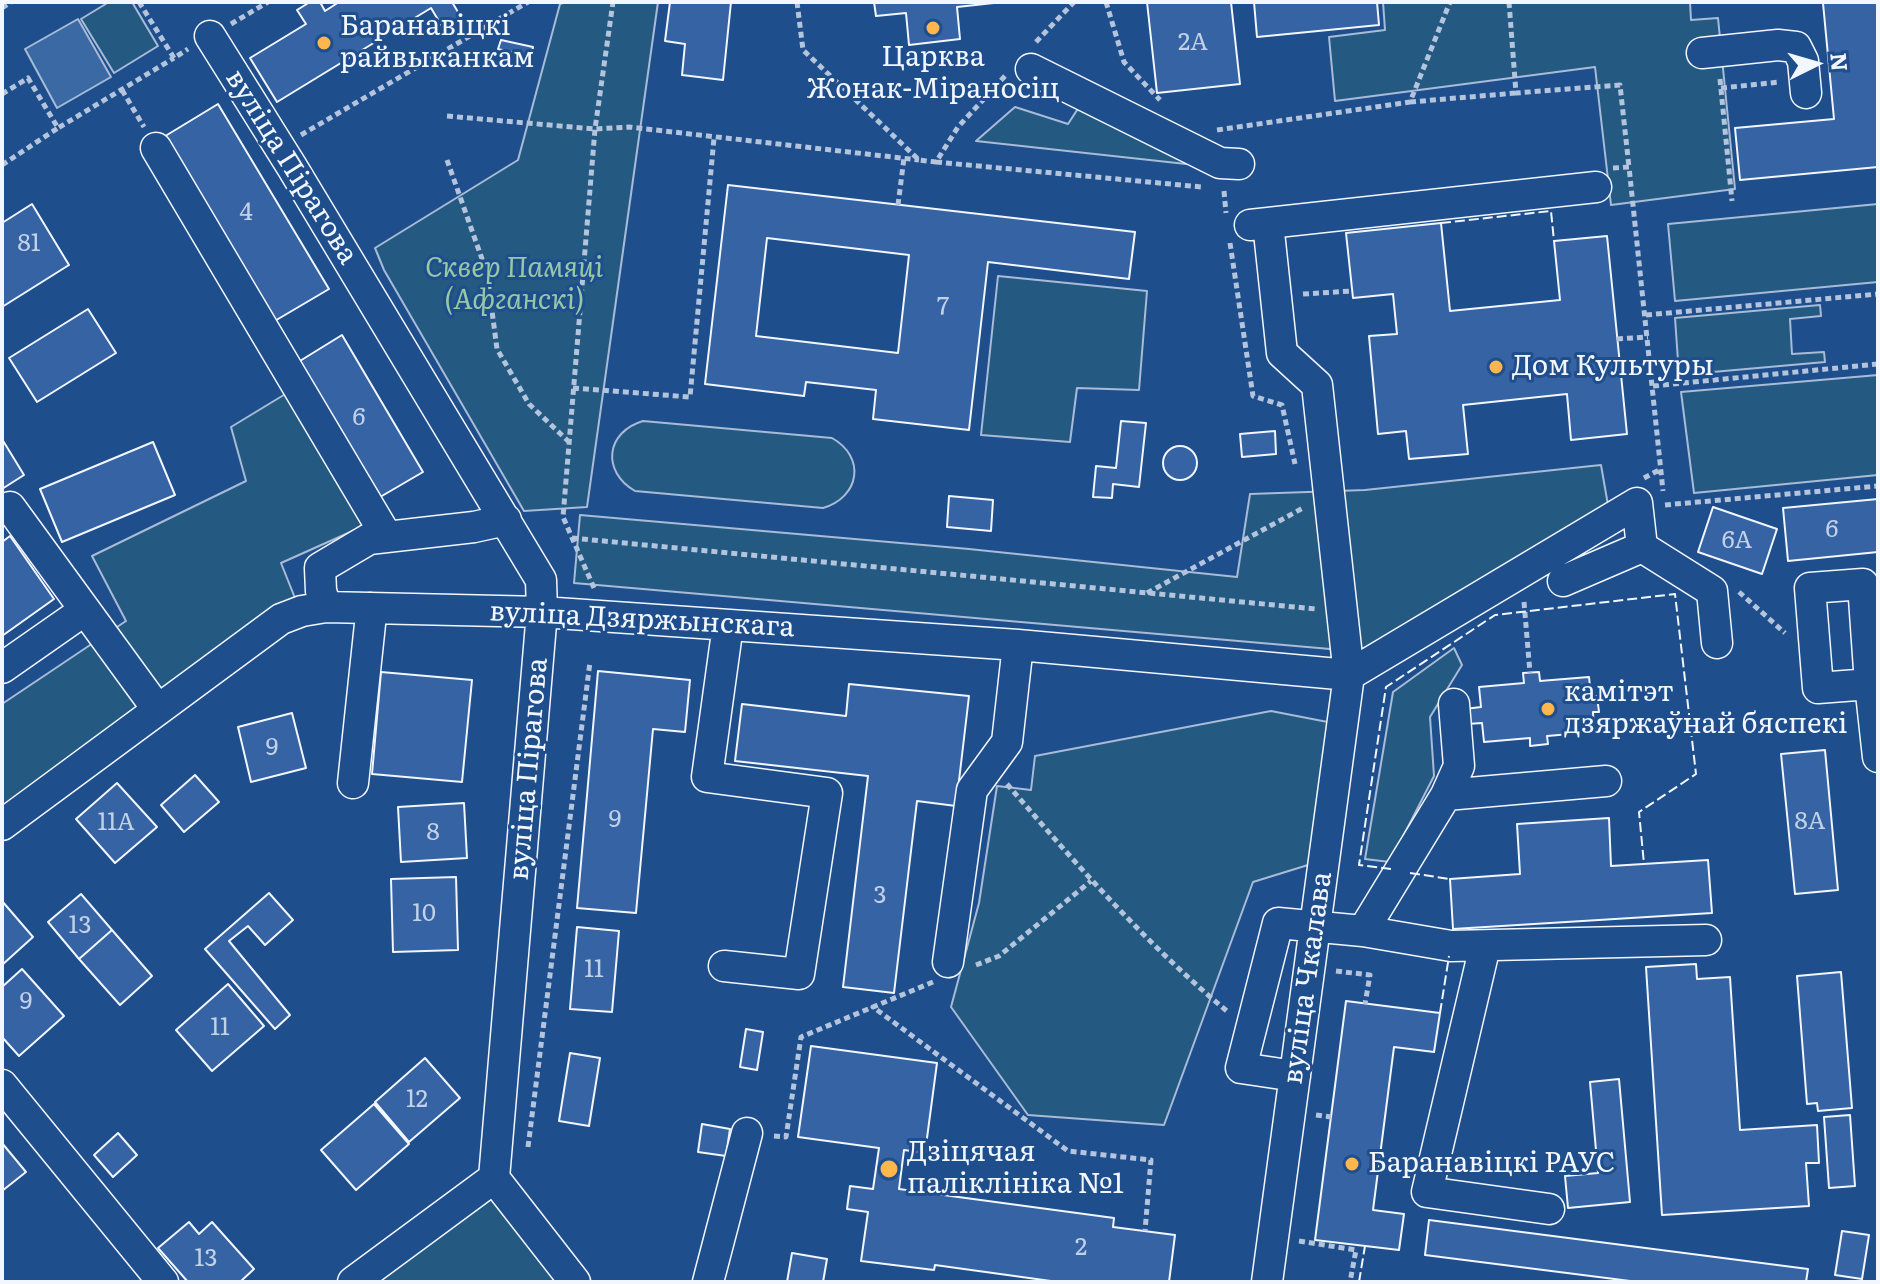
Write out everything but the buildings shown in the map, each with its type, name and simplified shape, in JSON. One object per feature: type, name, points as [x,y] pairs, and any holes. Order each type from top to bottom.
[{"type":"street","name":"вуліца Пірагова","points":[[210,36],[541,580],[542,612],[494,1178]]},
{"type":"street","points":[[1710,52],[1778,45],[1796,47],[1803,61],[1805,86]]},
{"type":"street","points":[[1025,62],[1228,172]]},
{"type":"street","points":[[156,148],[387,537]]},
{"type":"street","points":[[1239,220],[1601,178]]},
{"type":"street","name":"вуліца Чкалава","points":[[1239,220],[1282,353],[1317,385],[1349,675],[1267,1282]]},
{"type":"street","points":[[1349,675],[1637,503],[1642,547]]},
{"type":"street","points":[[10,507],[158,710]]},
{"type":"street","points":[[326,607],[321,591],[320,568],[369,539],[474,527],[506,520]]},
{"type":"street","points":[[1563,581],[1642,547]]},
{"type":"street","points":[[1642,547],[1712,591],[1717,643]]},
{"type":"street","points":[[1874,699],[1818,688],[1810,588],[1863,584],[1874,699],[1878,757]]},
{"type":"street","name":"вуліца Дзяржынскага","points":[[2,825],[281,619],[326,607],[542,612],[1018,645],[1349,675]]},
{"type":"street","points":[[353,783],[370,608]]},
{"type":"street","points":[[2,668],[85,610]]},
{"type":"street","points":[[724,966],[799,974],[827,793],[707,777],[728,625]]},
{"type":"street","points":[[954,969],[972,790],[1007,742],[1018,645]]},
{"type":"street","points":[[1363,931],[1446,795],[1459,766],[1454,704]]},
{"type":"street","points":[[1446,795],[1606,781]]},
{"type":"street","points":[[1295,1076],[1241,1068],[1278,923],[1363,931],[1451,946],[1706,940]]},
{"type":"street","points":[[1485,946],[1427,1192],[1549,1209]]},
{"type":"street","points":[[2,1085],[163,1282]]},
{"type":"street","points":[[708,1282],[747,1133]]},
{"type":"street","points":[[353,1282],[494,1178],[575,1282]]},
{"type":"path","points":[[2,8],[11,2]]},
{"type":"path","points":[[293,142],[528,2]]},
{"type":"path","points":[[596,591],[563,517],[595,129],[613,2]]},
{"type":"path","points":[[797,2],[803,50],[919,160]]},
{"type":"path","points":[[936,162],[958,127],[1025,62],[1074,2]]},
{"type":"path","points":[[1106,2],[1124,62],[1162,101]]},
{"type":"path","points":[[1410,102],[1450,2]]},
{"type":"path","points":[[1509,2],[1516,93]]},
{"type":"path","points":[[1710,52],[1721,88],[1732,201]]},
{"type":"path","points":[[2,165],[174,58]]},
{"type":"path","points":[[2,94],[28,78],[58,128]]},
{"type":"path","points":[[1205,126],[1216,130],[1410,102],[1620,85],[1665,506],[1878,486]]},
{"type":"path","points":[[1721,88],[1805,86]]},
{"type":"path","points":[[122,90],[156,148]]},
{"type":"path","points":[[447,116],[595,129],[629,127],[936,162],[1228,172]]},
{"type":"path","points":[[1216,130],[1239,220],[1253,396],[1282,405],[1298,478]]},
{"type":"path","points":[[573,388],[690,397],[714,138]]},
{"type":"path","points":[[898,205],[904,158]]},
{"type":"path","points":[[447,160],[487,273],[497,349],[529,404],[568,441]]},
{"type":"path","points":[[1601,178],[1629,167]]},
{"type":"path","points":[[1646,315],[1878,294]]},
{"type":"path","points":[[1617,339],[1648,337]]},
{"type":"path","points":[[1653,386],[1878,364]]},
{"type":"path","points":[[1146,593],[1305,508],[1301,493]]},
{"type":"path","points":[[572,538],[1318,609]]},
{"type":"path","points":[[1728,582],[1816,661]]},
{"type":"path","points":[[1524,600],[1530,673]]},
{"type":"path","points":[[528,1147],[590,662]]},
{"type":"path","points":[[990,765],[1091,881],[1192,982],[1251,1032]]},
{"type":"path","points":[[747,1133],[786,1137],[801,1037],[954,969],[999,956],[1091,881]]},
{"type":"path","points":[[1335,971],[1370,975],[1365,1004]]},
{"type":"path","points":[[873,1007],[1068,1151],[1151,1160],[1145,1231]]},
{"type":"path","points":[[1315,1115],[1331,1117]]},
{"type":"path","points":[[1296,1240],[1356,1250],[1350,1282]]},
{"type":"green space","points":[[109,2],[132,2],[158,46],[114,73],[81,19]]},
{"type":"green space","name":"Сквер Памяці (Афганскі)","points":[[658,2],[587,507],[524,511],[384,270],[375,248],[518,160],[560,4]]},
{"type":"green space","points":[[1383,2],[1690,2],[1691,20],[1718,18],[1735,189],[1611,205],[1595,67],[1335,101],[1329,37],[1385,30]]},
{"type":"green space","points":[[1081,104],[1183,149],[1186,164],[976,141],[1015,107],[1068,124]]},
{"type":"green space","points":[[1878,204],[1878,282],[1675,301],[1668,224]]},
{"type":"green space","points":[[998,276],[1147,291],[1139,390],[1077,388],[1070,442],[981,435]]},
{"type":"green space","points":[[1820,305],[1821,316],[1790,319],[1792,354],[1824,352],[1825,362],[1679,375],[1675,318]]},
{"type":"green space","points":[[1878,375],[1878,475],[1694,493],[1681,392]]},
{"type":"green space","points":[[292,390],[366,525],[281,563],[295,598],[2,812],[2,704],[126,621],[92,556],[246,481],[231,427]]},
{"type":"green space","points":[[643,421],[832,438],[850,455],[854,476],[845,495],[823,508],[635,491],[617,473],[612,453],[621,434]]},
{"type":"green space","points":[[1601,465],[1608,505],[1372,649],[1330,649],[574,583],[580,515],[969,549],[1237,577],[1250,494],[1365,490]]},
{"type":"green space","points":[[1454,648],[1462,665],[1430,717],[1434,776],[1390,862],[1365,859],[1393,692]]},
{"type":"green space","points":[[1271,711],[1338,724],[1308,865],[1253,882],[1164,1125],[1028,1115],[951,1007],[979,903],[997,786],[1031,790],[1035,756]]},
{"type":"green space","points":[[494,1186],[568,1282],[363,1282]]},
{"type":"shaded area","points":[[78,19],[111,77],[57,108],[25,49]]},
{"type":"fence","points":[[1441,223],[1551,211],[1554,241]]},
{"type":"fence","points":[[1391,869],[1359,865],[1386,687],[1495,615],[1675,594],[1696,774],[1639,812],[1644,864]]},
{"type":"fence","points":[[1410,873],[1450,879]]},
{"type":"fence","points":[[1440,1013],[1449,956]]},
{"type":"fence","points":[[1359,1282],[1365,1246]]},
{"type":"place","name":"Царква Жонак-Міраносіц","points":[[933,28]]},
{"type":"place","name":"Баранавіцкі райвыканкам","points":[[324,43]]},
{"type":"place","name":"Дом Культуры","points":[[1496,367]]},
{"type":"place","name":"камітэт дзяржаўнай бяспекі","points":[[1548,709]]},
{"type":"place","name":"Баранавіцкі РАУС","points":[[1352,1164]]},
{"type":"place","name":"Дзіцячая паліклініка №1","points":[[889,1169]]}]
